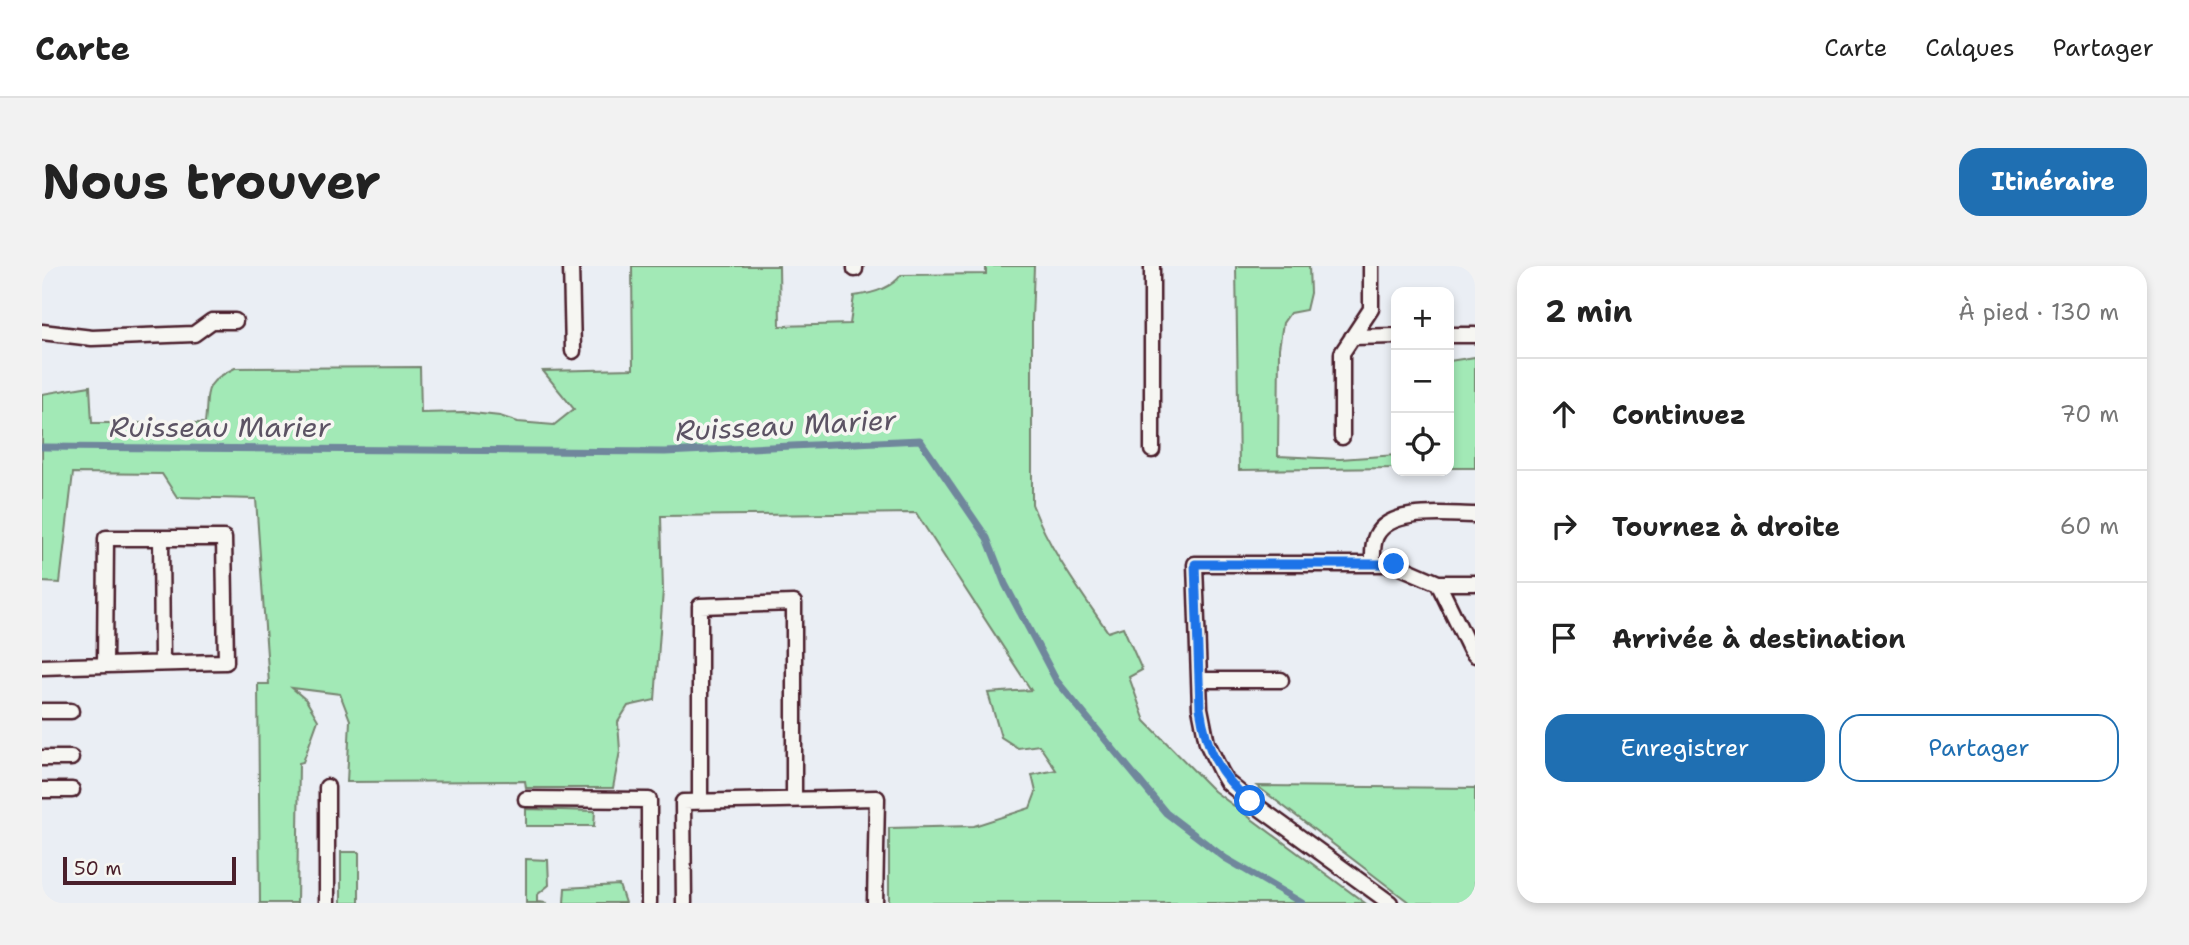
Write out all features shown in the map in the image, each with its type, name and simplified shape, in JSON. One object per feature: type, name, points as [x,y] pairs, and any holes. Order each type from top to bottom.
[{"type":"lane","points":[[571,266],[573,351]]},
{"type":"lane","points":[[1152,266],[1152,450]]},
{"type":"lane","points":[[1342,437],[1342,353],[1370,309],[1371,266]]},
{"type":"lane","points":[[42,332],[92,338],[194,334],[212,321],[235,321]]},
{"type":"lane","points":[[1454,335],[1475,335]]},
{"type":"lane","points":[[1353,337],[1391,336]]},
{"type":"lane","points":[[1373,564],[1373,548],[1377,534],[1397,519],[1418,515],[1475,515]]},
{"type":"lane","points":[[42,667],[226,662],[224,538],[106,538],[105,665]]},
{"type":"lane","points":[[161,538],[162,663]]},
{"type":"lane","points":[[1390,903],[1227,782],[1213,757],[1202,725],[1195,564],[1394,564],[1438,583],[1475,583]]},
{"type":"lane","points":[[1438,583],[1475,655]]},
{"type":"lane","points":[[700,801],[700,606],[794,603],[794,800]]},
{"type":"lane","points":[[1199,680],[1281,680]]},
{"type":"lane","points":[[42,711],[71,711]]},
{"type":"lane","points":[[42,758],[71,758]]},
{"type":"lane","points":[[327,787],[327,903]]},
{"type":"lane","points":[[42,790],[72,790]]},
{"type":"lane","points":[[684,903],[683,802],[877,798],[875,903]]},
{"type":"lane","points":[[526,799],[649,800],[649,903]]},
{"type":"green space","points":[[632,266],[779,266],[780,326],[850,324],[854,296],[886,287],[901,275],[986,274],[986,266],[1034,266],[1032,504],[1039,521],[1066,570],[1108,632],[1123,627],[1142,670],[1129,677],[1145,721],[1214,791],[1365,903],[889,903],[889,828],[974,826],[1030,808],[1036,792],[1032,775],[1056,770],[1039,745],[1018,748],[1001,737],[988,693],[1031,690],[916,513],[661,516],[663,590],[655,700],[628,706],[618,722],[620,751],[613,788],[526,788],[525,781],[347,782],[350,720],[340,694],[292,688],[306,700],[318,720],[303,762],[299,763],[297,903],[260,903],[258,684],[269,684],[256,499],[177,497],[162,474],[73,473],[60,583],[42,582],[42,394],[90,386],[92,423],[205,423],[207,396],[212,384],[235,368],[420,367],[421,413],[463,412],[500,416],[518,422],[554,425],[574,409],[543,371],[633,369]]},
{"type":"green space","points":[[1236,266],[1309,266],[1310,293],[1306,310],[1290,313],[1283,323],[1279,348],[1278,456],[1340,459],[1391,455],[1391,468],[1239,470]]},
{"type":"green space","points":[[1475,357],[1475,468],[1454,468],[1454,360]]},
{"type":"green space","points":[[1257,786],[1475,788],[1475,903],[1410,903]]},
{"type":"green space","points":[[526,809],[595,811],[594,826],[526,826]]},
{"type":"green space","points":[[341,852],[359,852],[359,903],[341,903]]},
{"type":"green space","points":[[526,859],[548,860],[549,885],[537,895],[537,902],[547,903],[526,903]]},
{"type":"green space","points":[[619,885],[625,903],[564,903],[565,888]]},
{"type":"waterway","name":"Ruisseau Marier","points":[[42,447],[665,452],[920,440],[987,538],[1005,584],[1056,680],[1166,813],[1225,858],[1302,903]]},
{"type":"route","points":[[1250,801],[1227,782],[1213,757],[1202,725],[1195,564],[1394,564]]}]
